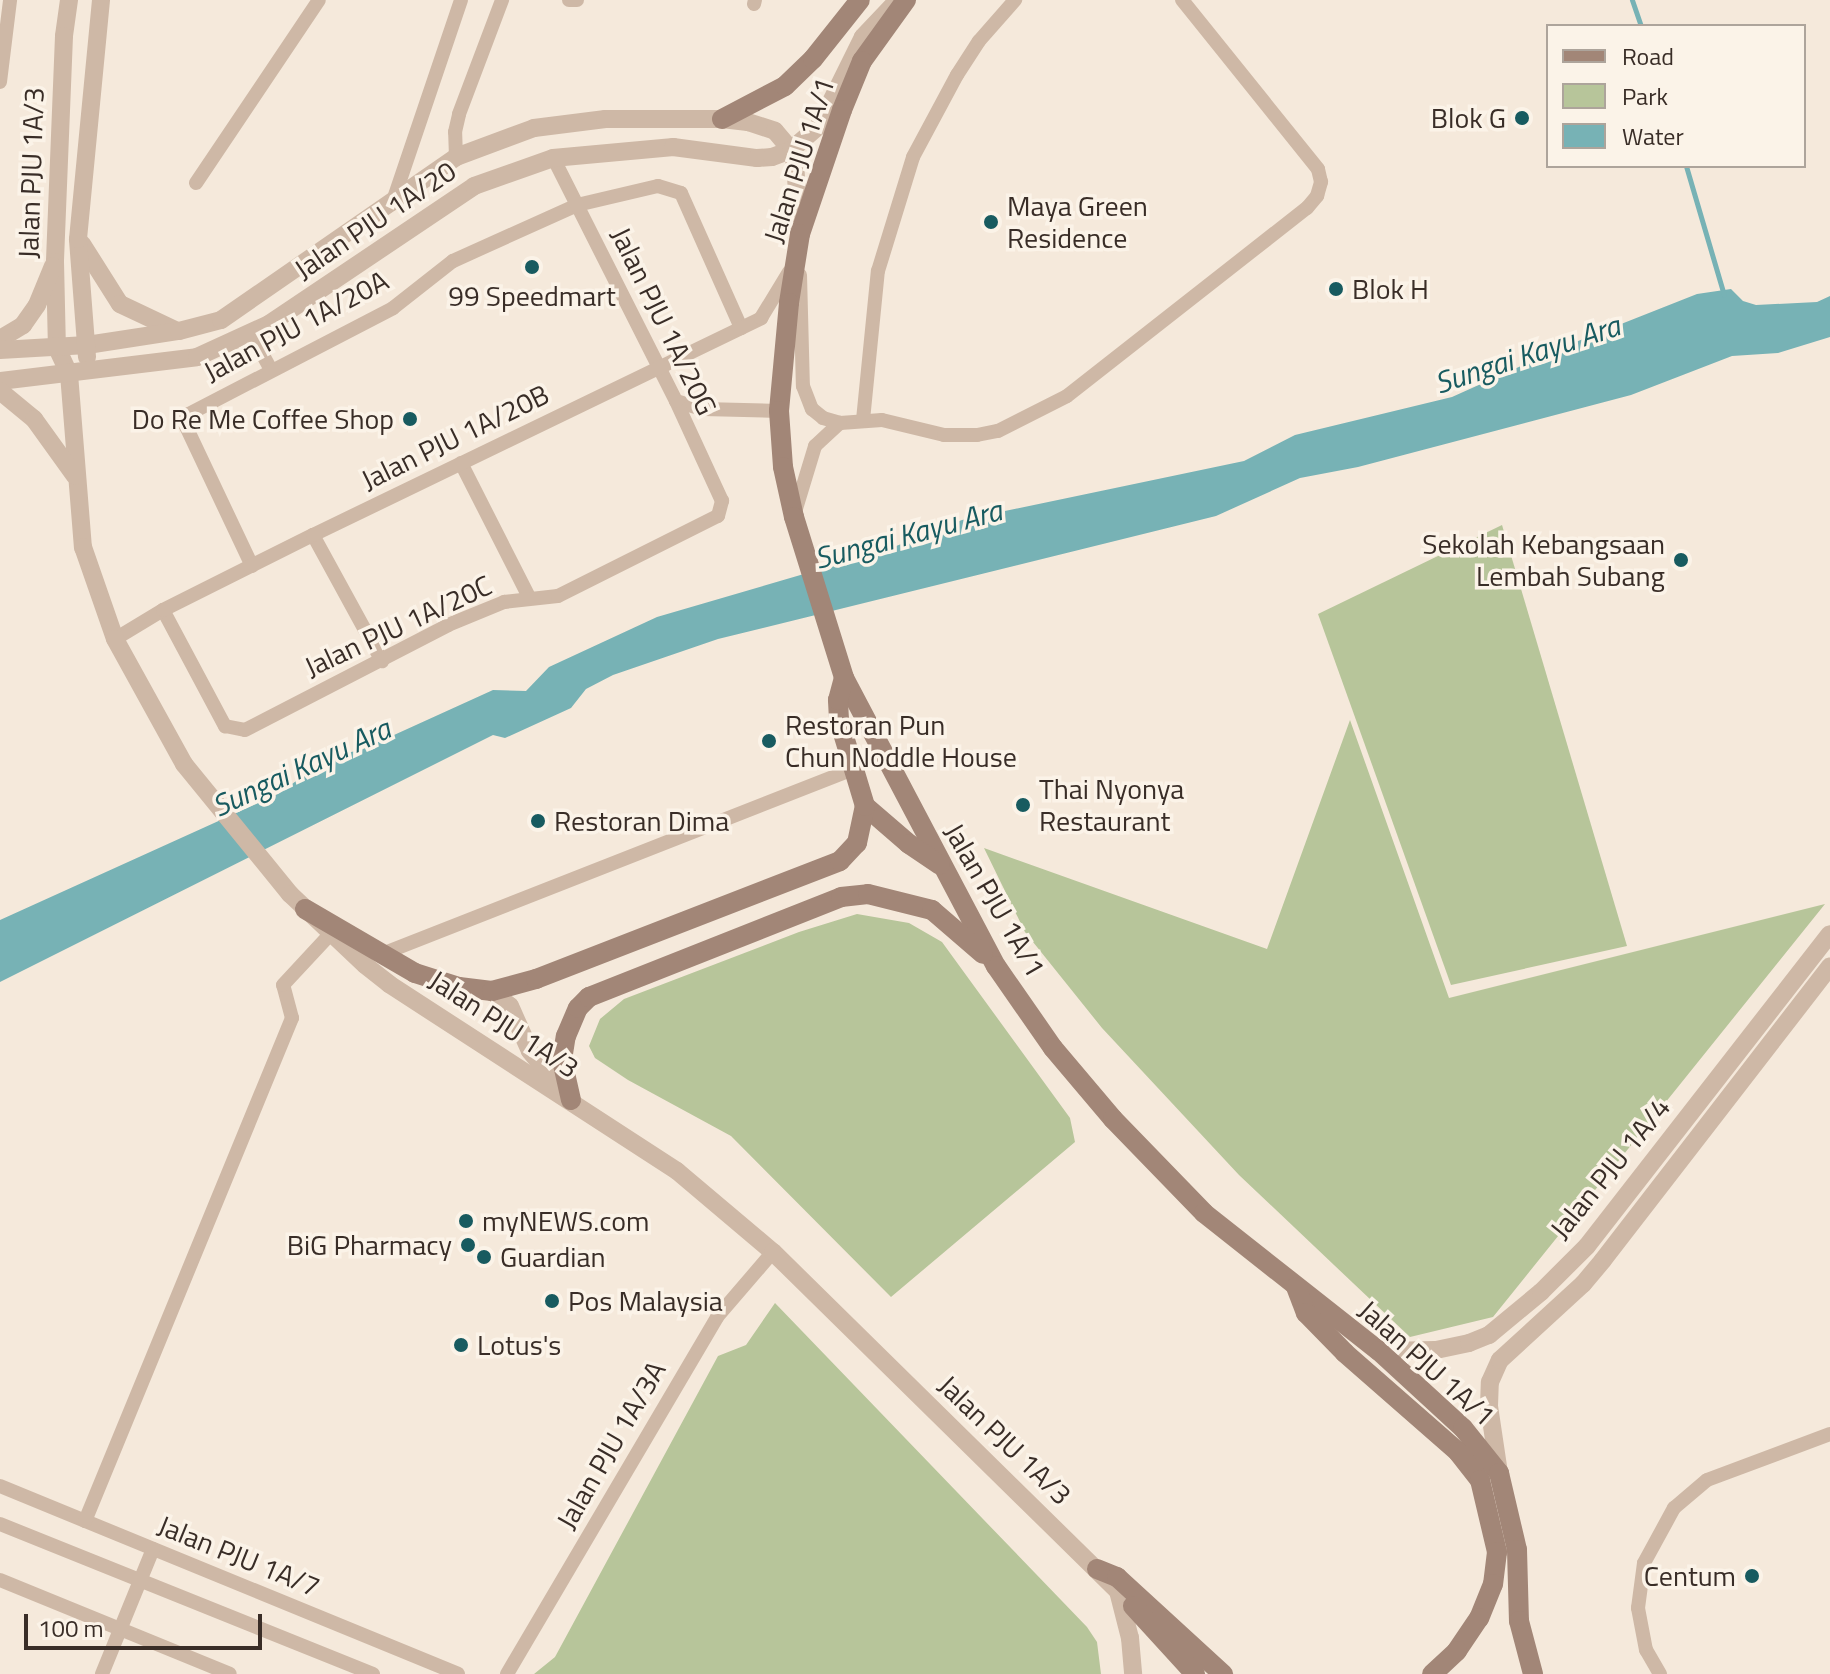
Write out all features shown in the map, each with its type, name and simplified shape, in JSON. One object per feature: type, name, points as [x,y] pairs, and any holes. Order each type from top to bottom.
[{"type":"main road","name":"Jalan PJU 1A/1","points":[[722,119],[785,86],[813,59],[860,0]]},
{"type":"main road","name":"Jalan PJU 1A/1","points":[[906,0],[862,61],[800,234],[794,262],[779,411],[783,467],[794,517],[843,674],[996,966],[1053,1048],[1118,1126],[1204,1213],[1379,1351],[1463,1428],[1499,1473],[1517,1550],[1519,1621],[1533,1674]]},
{"type":"main road","points":[[305,909],[333,931],[436,981],[492,991],[536,979],[840,861],[857,843],[865,806],[839,720],[838,700],[843,674]]},
{"type":"main road","points":[[865,806],[909,844],[944,867]]},
{"type":"main road","points":[[571,1100],[562,1060],[566,1036],[578,1008],[589,997],[841,897],[868,894],[932,910],[996,966]]},
{"type":"main road","points":[[1296,1287],[1306,1313],[1345,1353],[1458,1452],[1480,1480],[1497,1552],[1493,1584],[1479,1618],[1457,1651],[1432,1674]]},
{"type":"main road","points":[[1097,1569],[1117,1577],[1223,1674]]},
{"type":"main road","points":[[1118,1591],[1195,1674]]},
{"type":"street","points":[[0,82],[10,0]]},
{"type":"street","name":"Jalan PJU 1A/3","points":[[57,348],[55,262],[64,36],[69,0]]},
{"type":"street","name":"Jalan PJU 1A/3","points":[[88,372],[78,239],[101,0]]},
{"type":"street","points":[[196,183],[319,0]]},
{"type":"street","name":"Jalan PJU 1A/20","points":[[391,204],[461,0]]},
{"type":"street","points":[[456,157],[455,132],[459,114],[502,0]]},
{"type":"street","points":[[569,0],[577,0]]},
{"type":"street","points":[[898,0],[863,37],[819,126],[791,150],[795,163],[800,234],[803,386],[812,409],[823,418],[840,423],[863,420],[894,422],[934,434],[977,435],[998,431],[1050,408],[1307,208],[1317,196],[1321,182],[1318,169],[1182,0]]},
{"type":"street","points":[[863,420],[878,271],[913,157],[964,64],[1015,0]]},
{"type":"street","name":"Jalan PJU 1A/20","points":[[0,350],[87,345],[179,331],[221,320],[456,157],[534,128],[605,119],[722,119],[775,131],[791,150],[772,157],[757,158],[733,152],[673,147],[553,158],[474,186],[373,257],[251,333],[197,357],[0,381]]},
{"type":"street","name":"Jalan PJU 1A/20G","points":[[553,158],[676,401],[722,501],[722,509]]},
{"type":"street","name":"Jalan PJU 1A/20A","points":[[252,566],[184,422],[187,415],[393,308],[453,261],[577,205],[658,186],[681,193],[741,328]]},
{"type":"street","points":[[78,239],[120,304],[179,331]]},
{"type":"street","points":[[0,339],[23,325],[37,305],[55,262]]},
{"type":"street","name":"Jalan PJU 1A/20B","points":[[115,639],[163,610],[313,535],[761,318],[794,262]]},
{"type":"street","points":[[251,333],[271,370]]},
{"type":"street","points":[[57,348],[69,374],[83,547],[115,639],[184,764],[305,909]]},
{"type":"street","points":[[0,391],[34,419],[75,476]]},
{"type":"street","points":[[676,401],[703,409],[779,411]]},
{"type":"street","points":[[794,517],[804,472],[815,446],[840,423]]},
{"type":"street","points":[[461,463],[529,597]]},
{"type":"street","name":"Jalan PJU 1A/20C","points":[[163,610],[225,726],[245,730],[448,625],[504,602],[558,596],[718,516],[722,509]]},
{"type":"street","points":[[313,535],[382,661]]},
{"type":"street","name":"Jalan PJU 1A/3","points":[[382,954],[856,768]]},
{"type":"street","points":[[85,1521],[292,1018],[283,985],[333,931]]},
{"type":"street","name":"Jalan PJU 1A/3","points":[[333,931],[389,984],[677,1171],[773,1252],[1118,1591]]},
{"type":"street","name":"Jalan PJU 1A/4","points":[[1379,1351],[1436,1350],[1469,1343],[1489,1335],[1541,1292],[1587,1246],[1830,934]]},
{"type":"street","name":"Jalan PJU 1A/4","points":[[1499,1473],[1489,1406],[1494,1370],[1500,1360],[1603,1260],[1830,966]]},
{"type":"street","points":[[492,991],[510,1006],[530,1051],[571,1100]]},
{"type":"street","name":"Jalan PJU 1A/3A","points":[[507,1674],[717,1317],[773,1252]]},
{"type":"street","points":[[1541,1292],[1558,1305]]},
{"type":"street","points":[[1660,1674],[1646,1650],[1638,1608],[1644,1563],[1674,1508],[1707,1480],[1830,1434]]},
{"type":"street","name":"Jalan PJU 1A/7","points":[[0,1486],[458,1674]]},
{"type":"street","points":[[0,1524],[373,1674]]},
{"type":"street","points":[[102,1674],[153,1549]]},
{"type":"street","points":[[0,1580],[230,1674]]},
{"type":"street","points":[[1118,1591],[1130,1638],[1133,1674]]},
{"type":"green space","points":[[1502,525],[1627,946],[1451,985],[1318,614]]},
{"type":"green space","points":[[1350,720],[1449,998],[1825,904],[1493,1317],[1410,1337],[1239,1175],[1102,1028],[1025,932],[984,848],[1267,949]]},
{"type":"green space","points":[[857,914],[909,923],[942,942],[1070,1118],[1075,1142],[891,1297],[731,1136],[628,1080],[595,1058],[589,1046],[600,1019],[624,999],[799,932]]},
{"type":"green space","points":[[775,1303],[1087,1627],[1097,1642],[1101,1674],[534,1674],[555,1657],[718,1356],[746,1345]]},
{"type":"water","points":[[1731,289],[1743,301],[1756,305],[1817,302],[1830,296],[1830,337],[1778,353],[1732,356],[1631,395],[1358,467],[1300,478],[1216,516],[718,639],[613,675],[586,689],[571,708],[505,738],[493,735],[0,982],[0,920],[278,794],[331,756],[361,750],[493,690],[526,691],[549,667],[657,617],[886,550],[962,520],[1244,461],[1295,435],[1452,397],[1568,345],[1697,294]]},
{"type":"waterway","points":[[1632,0],[1640,24]]},
{"type":"waterway","points":[[1687,168],[1724,295]]},
{"type":"place","name":"Blok G","points":[[1522,118]]},
{"type":"place","name":"Maya Green Residence","points":[[991,222]]},
{"type":"place","name":"99 Speedmart","points":[[532,267]]},
{"type":"place","name":"Blok H","points":[[1336,289]]},
{"type":"place","name":"Do Re Me Coffee Shop","points":[[410,419]]},
{"type":"place","name":"Sekolah Kebangsaan Lembah Subang","points":[[1681,560]]},
{"type":"place","name":"Restoran Pun Chun Noddle House","points":[[769,741]]},
{"type":"place","name":"Thai Nyonya Restaurant","points":[[1023,805]]},
{"type":"place","name":"Restoran Dima","points":[[538,821]]},
{"type":"place","name":"myNEWS.com","points":[[466,1221]]},
{"type":"place","name":"BiG Pharmacy","points":[[468,1245]]},
{"type":"place","name":"Guardian","points":[[484,1257]]},
{"type":"place","name":"Pos Malaysia","points":[[552,1301]]},
{"type":"place","name":"Lotus's","points":[[461,1345]]},
{"type":"place","name":"Centum","points":[[1752,1576]]},
{"type":"water label","name":"Sungai Kayu Ara","points":[[1527,354]]},
{"type":"water label","name":"Sungai Kayu Ara","points":[[908,534]]},
{"type":"water label","name":"Sungai Kayu Ara","points":[[301,767]]}]
